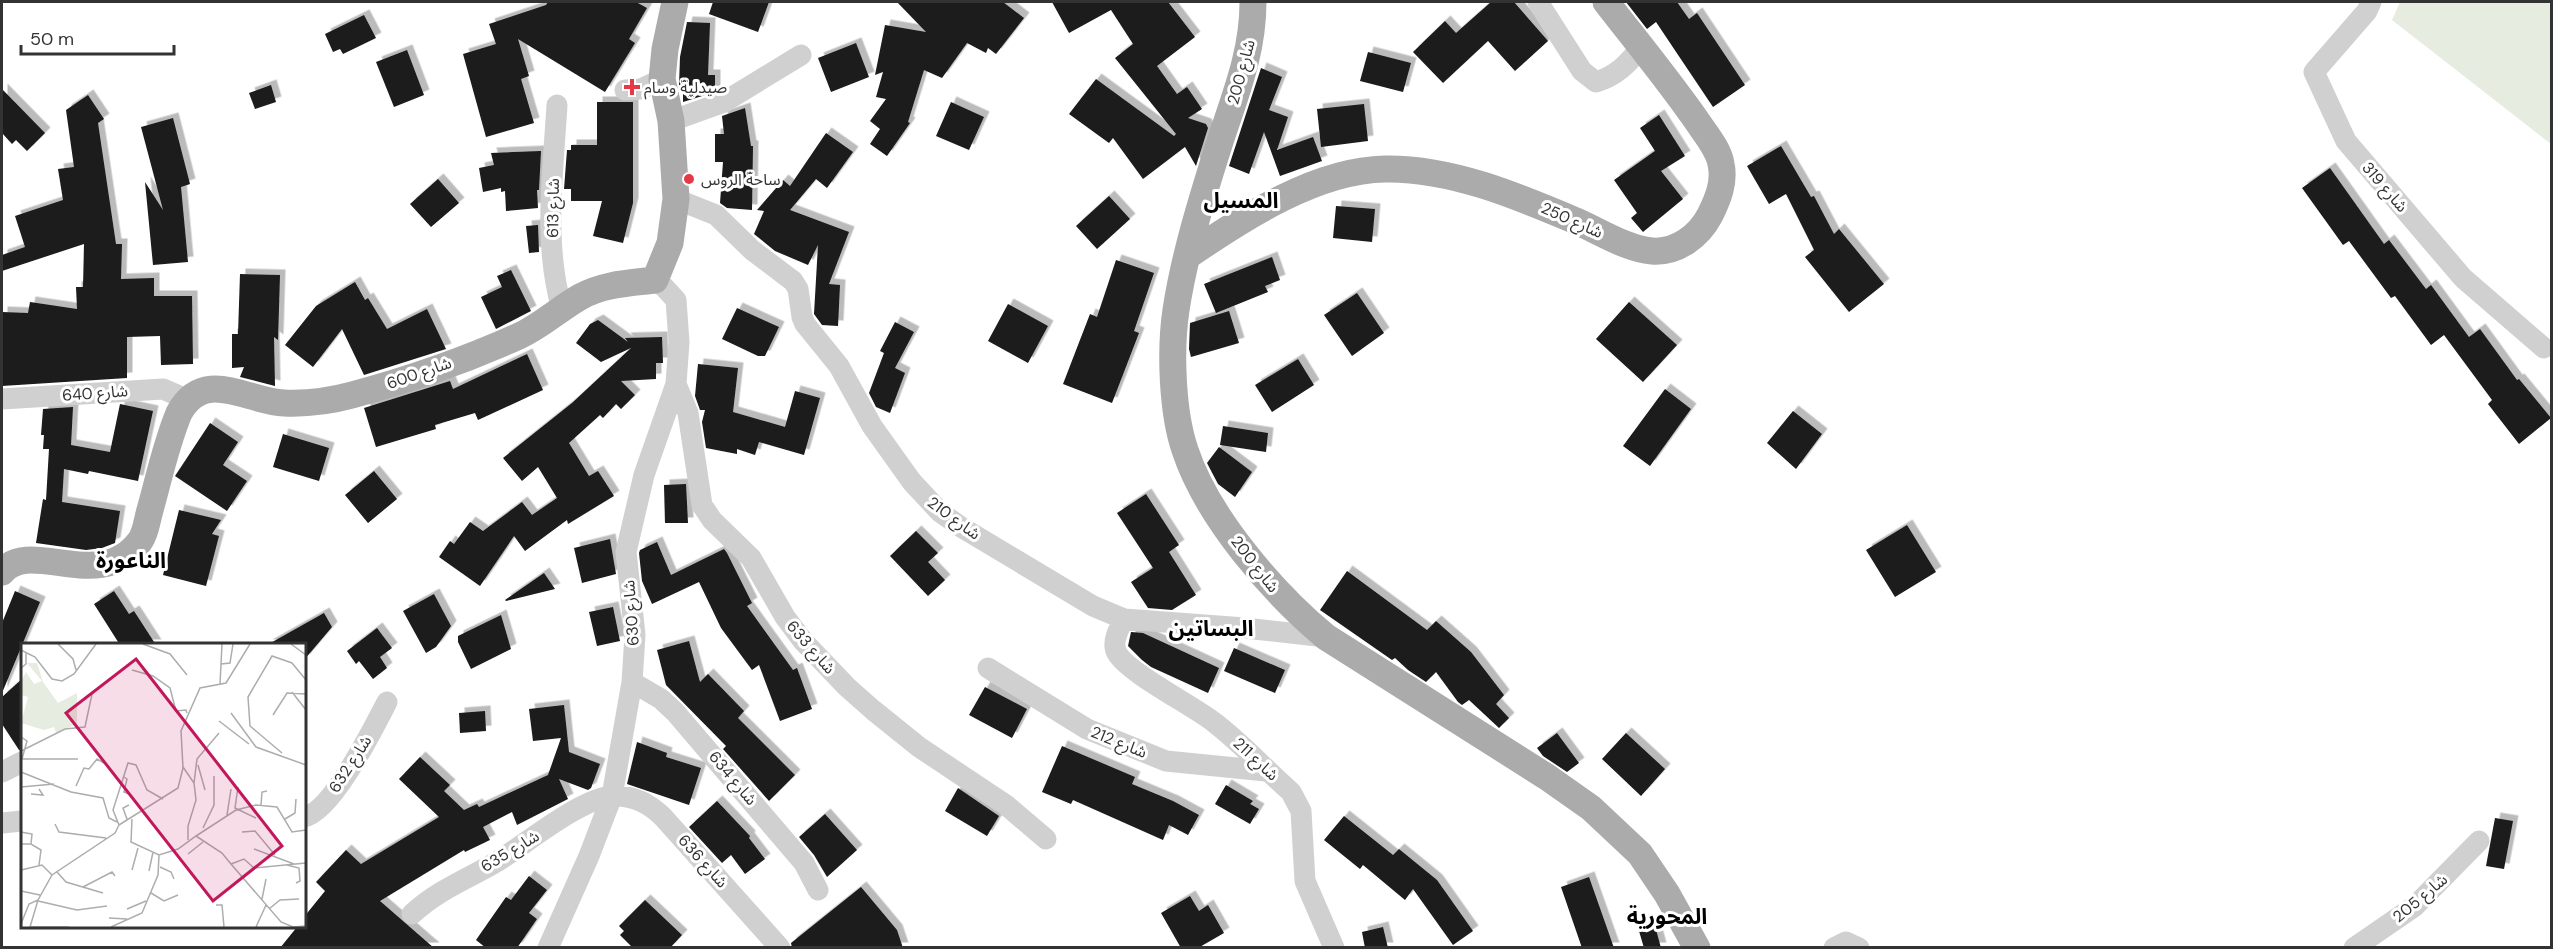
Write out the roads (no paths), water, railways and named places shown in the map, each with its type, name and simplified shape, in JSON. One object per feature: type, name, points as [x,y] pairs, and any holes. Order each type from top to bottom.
[{"type":"main road","points":[[655,280],[670,243],[676,199],[671,122],[662,79],[665,49],[675,2]]},
{"type":"main road","name":"شارع 200","points":[[1253,2],[1252,34],[1247,64],[1217,152],[1176,312],[1174,340],[1177,402],[1185,450],[1211,502],[1263,575],[1295,610],[1326,637],[1547,777],[1591,808],[1640,855],[1667,894],[1697,948]]},
{"type":"main road","name":"شارع 250","points":[[1189,255],[1276,201],[1348,173],[1391,169],[1434,174],[1490,188],[1533,202],[1629,244],[1652,251],[1677,248],[1702,230],[1720,195],[1721,163],[1711,142],[1681,98],[1606,2]]},
{"type":"main road","name":"شارع 600","points":[[186,399],[206,390],[227,388],[282,403],[335,399],[406,379],[497,345],[542,324],[582,296],[614,284],[655,280]]},
{"type":"main road","points":[[2,572],[5,567],[30,559],[69,564],[110,565],[123,559],[142,539],[173,428],[186,399]]},
{"type":"street","points":[[1538,2],[1581,71],[1596,82],[1611,78],[1630,61],[1641,47]]},
{"type":"street","name":"شارع 319","points":[[2371,2],[2367,11],[2314,72],[2346,141],[2463,278],[2544,348]]},
{"type":"street","points":[[671,122],[724,102],[801,55]]},
{"type":"street","points":[[625,90],[640,89],[662,79]]},
{"type":"street","name":"شارع 613","points":[[557,105],[550,229],[554,281],[562,309]]},
{"type":"street","name":"شارع 210","points":[[676,199],[716,215],[752,250],[793,281],[798,289],[801,317],[805,324],[839,366],[872,426],[900,465],[922,494],[940,512],[1094,606],[1124,619],[1326,637]]},
{"type":"street","name":"شارع 630","points":[[548,948],[589,856],[612,796],[632,682],[635,635],[626,552],[644,475],[676,384],[679,342],[676,300],[655,280]]},
{"type":"street","name":"شارع 633","points":[[676,384],[688,413],[702,505],[712,520],[751,558],[785,617],[807,646],[873,711],[920,747],[1006,805],[1046,839]]},
{"type":"street","name":"شارع 640","points":[[2,399],[163,389],[186,399]]},
{"type":"street","name":"شارع 211","points":[[1124,619],[1117,631],[1114,647],[1117,655],[1216,723],[1297,800],[1301,811],[1305,881],[1334,948]]},
{"type":"street","name":"شارع 212","points":[[988,668],[1087,729],[1166,761],[1266,771]]},
{"type":"street","name":"شارع 634","points":[[632,682],[661,699],[675,712],[804,863],[818,890]]},
{"type":"street","name":"شارع 632","points":[[306,816],[323,807],[359,756],[387,702]]},
{"type":"street","points":[[2,772],[21,762]]},
{"type":"street","name":"شارع 635","points":[[412,914],[453,883],[495,863],[586,804],[612,796]]},
{"type":"street","name":"شارع 636","points":[[612,796],[634,798],[652,806],[780,948]]},
{"type":"street","points":[[2,823],[21,820]]},
{"type":"street","name":"شارع 205","points":[[2354,948],[2415,906],[2479,841]]},
{"type":"street","points":[[1834,948],[1846,942],[1859,948]]},
{"type":"place","name":"صيدلية وسام","points":[[632,87]]},
{"type":"place","name":"ساحة الروس","points":[[689,179]]},
{"type":"district","name":"المسيل","points":[[1241,200]]},
{"type":"district","name":"الناعورة","points":[[131,560]]},
{"type":"district","name":"البساتين","points":[[1211,628]]},
{"type":"district","name":"المحورية","points":[[1667,916]]}]
